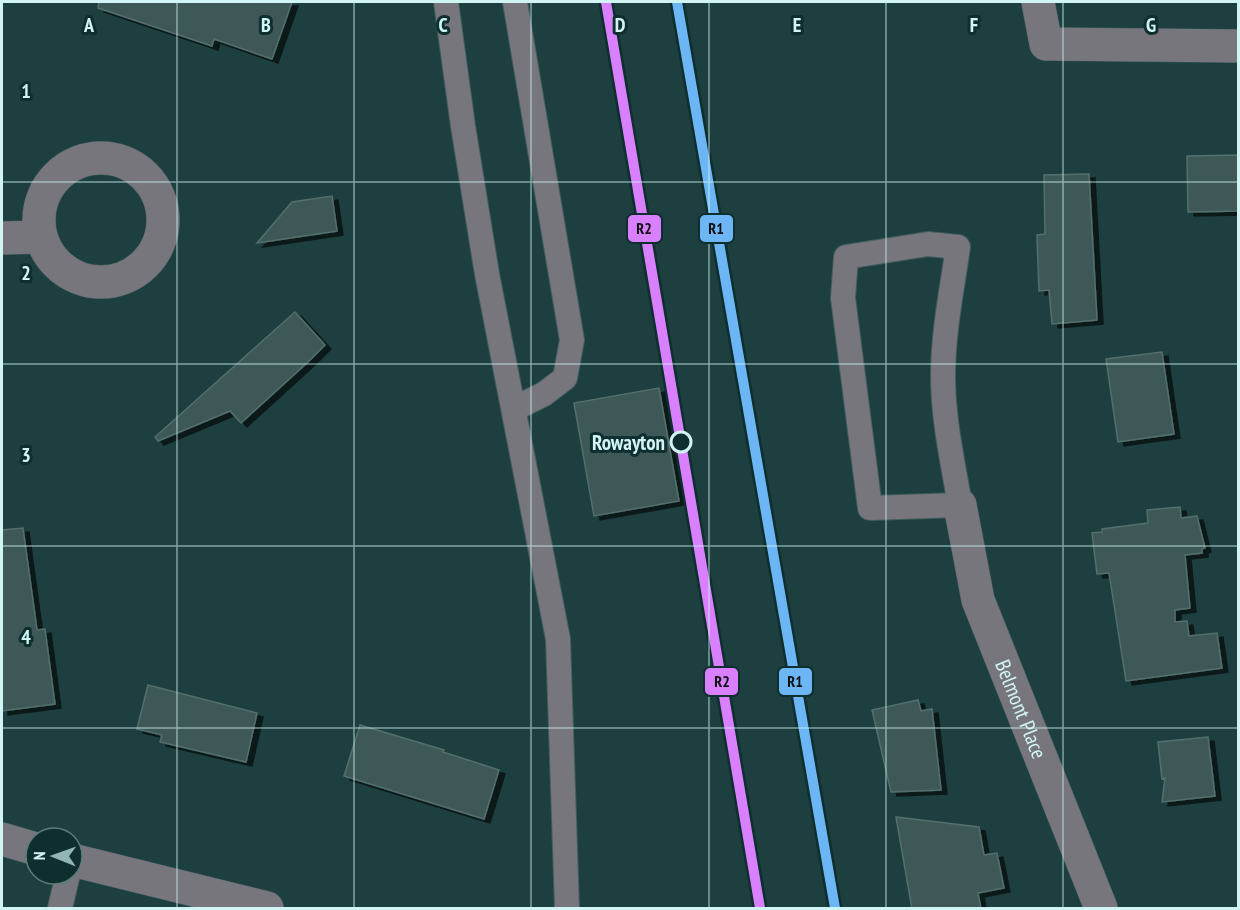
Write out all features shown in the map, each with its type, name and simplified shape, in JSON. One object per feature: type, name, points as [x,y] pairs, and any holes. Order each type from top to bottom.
[{"type":"street","points":[[1038,2],[1046,44],[1239,46]]},
{"type":"street","points":[[2,238],[41,237]]},
{"type":"street","name":"Belmont Place","points":[[960,506],[978,600],[1101,909]]},
{"type":"street","points":[[2,839],[24,845]]},
{"type":"street","points":[[84,863],[267,909]]},
{"type":"lane","points":[[446,2],[462,126],[487,274],[558,639],[567,909]]},
{"type":"lane","points":[[514,409],[544,394],[565,378],[572,340],[515,2]]},
{"type":"lane","points":[[928,244],[958,247],[950,299],[943,376],[948,434],[960,506],[870,508],[843,298],[846,257],[928,244]]},
{"type":"lane","points":[[60,909],[65,886]]},
{"type":"building","points":[[99,2],[292,2],[272,59],[214,39],[212,46],[98,8]]},
{"type":"building","points":[[1239,155],[1239,211],[1188,212],[1187,156]]},
{"type":"building","points":[[1089,174],[1097,320],[1052,324],[1049,290],[1039,291],[1037,235],[1045,234],[1044,175]]},
{"type":"building","points":[[332,196],[337,231],[257,243],[292,202]]},
{"type":"building","points":[[295,312],[325,345],[308,362],[241,423],[230,411],[158,441],[155,437]]},
{"type":"building","points":[[1162,352],[1174,434],[1118,442],[1106,359]]},
{"type":"building","name":"Rowayton","points":[[659,388],[679,501],[594,516],[574,403]]},
{"type":"building","points":[[1180,507],[1181,518],[1197,516],[1205,548],[1202,549],[1202,553],[1185,555],[1190,608],[1175,610],[1175,622],[1187,621],[1189,636],[1217,633],[1222,668],[1126,681],[1109,573],[1097,574],[1092,533],[1102,532],[1102,529],[1148,523],[1147,510]]},
{"type":"building","points":[[23,528],[37,630],[45,629],[55,704],[2,711],[2,530]]},
{"type":"building","points":[[148,685],[257,713],[246,762],[160,742],[162,735],[137,729]]},
{"type":"building","points":[[918,700],[921,711],[932,709],[941,790],[891,792],[872,710]]},
{"type":"building","points":[[360,725],[444,750],[443,752],[499,770],[484,819],[344,776]]},
{"type":"building","points":[[1208,737],[1215,796],[1162,802],[1165,778],[1162,779],[1158,742]]},
{"type":"building","points":[[896,817],[979,827],[984,855],[997,853],[1004,888],[978,893],[981,909],[912,909]]},
{"type":"transit line","name":"R2","points":[[606,2],[760,908]]},
{"type":"transit line","name":"R1","points":[[677,2],[835,908]]},
{"type":"place","name":"Rowayton","points":[[681,442]]}]
